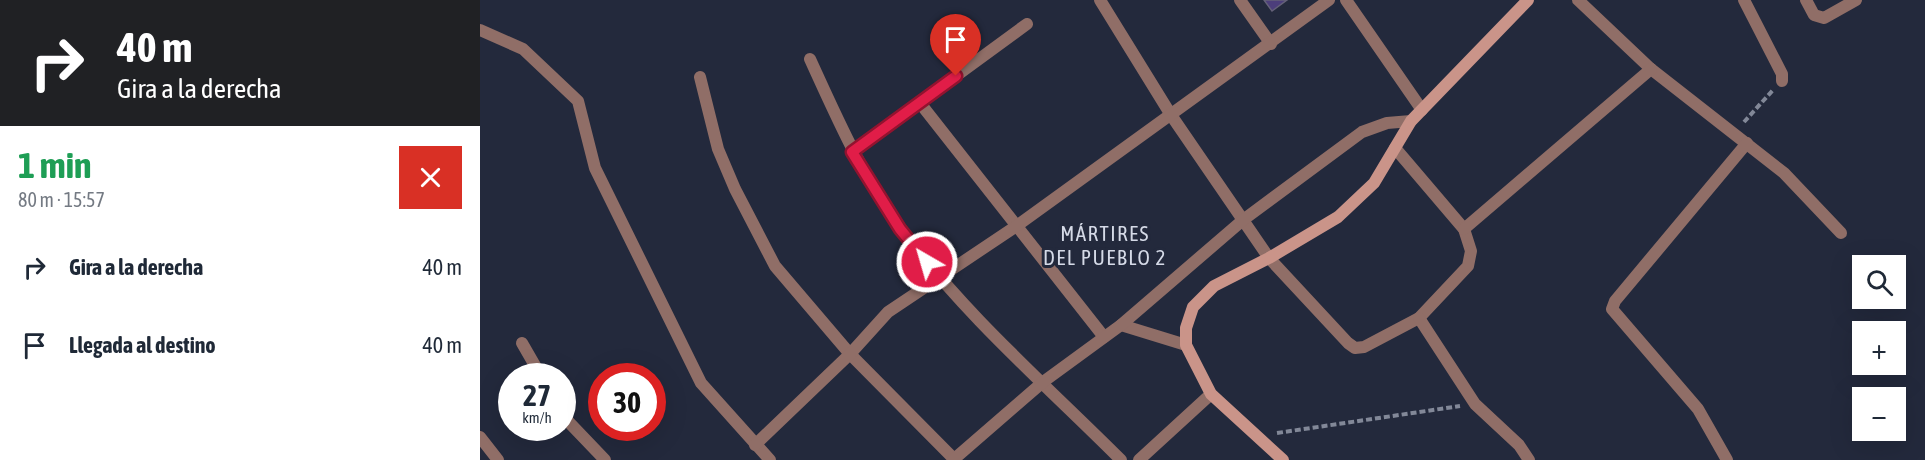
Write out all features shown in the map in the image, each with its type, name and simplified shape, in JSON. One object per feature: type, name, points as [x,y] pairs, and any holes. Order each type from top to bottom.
[{"type":"street","points":[[1100,0],[1171,115],[1269,258],[1355,348],[1364,347],[1419,318],[1468,266],[1471,251],[1464,230],[1395,148]]},
{"type":"street","points":[[1240,0],[1271,44]]},
{"type":"street","points":[[755,445],[850,354],[888,312],[1018,225],[1329,0]]},
{"type":"street","points":[[1346,0],[1422,110]]},
{"type":"street","points":[[1283,460],[1211,394],[1186,345],[1186,328],[1193,307],[1214,286],[1269,258],[1338,217],[1374,183],[1411,121],[1528,0]]},
{"type":"street","points":[[1578,0],[1651,69],[1784,173],[1841,233]]},
{"type":"street","points":[[1744,0],[1782,74],[1782,81]]},
{"type":"street","points":[[1806,0],[1814,15],[1824,18],[1856,0]]},
{"type":"street","points":[[852,152],[1027,24]]},
{"type":"street","points":[[480,30],[523,49],[578,100],[595,168],[701,383],[770,460]]},
{"type":"street","points":[[810,59],[852,152],[900,229],[940,279],[1121,460]]},
{"type":"street","points":[[1464,230],[1651,69]]},
{"type":"street","points":[[700,77],[718,149],[735,189],[775,266],[850,354],[954,460],[1043,382],[1121,325],[1243,220],[1362,132],[1387,123],[1411,121]]},
{"type":"street","points":[[920,103],[1104,337]]},
{"type":"street","points":[[1727,460],[1698,409],[1612,309],[1615,301],[1747,143]]},
{"type":"street","points":[[1419,318],[1475,404],[1519,445],[1528,460]]},
{"type":"street","points":[[1121,325],[1186,345]]},
{"type":"street","points":[[522,343],[534,363]]},
{"type":"street","points":[[1139,460],[1211,394]]},
{"type":"street","points":[[576,430],[605,460]]},
{"type":"street","points":[[480,437],[498,460]]},
{"type":"path","points":[[1734,133],[1782,81]]},
{"type":"path","points":[[1257,436],[1475,404]]},
{"type":"building","points":[[1264,0],[1287,0],[1272,11]]},
{"type":"district","name":"MÁRTIRES DEL PUEBLO 2","points":[[1105,245]]},
{"type":"route","points":[[927,262],[900,229],[852,152],[956,76]]}]
